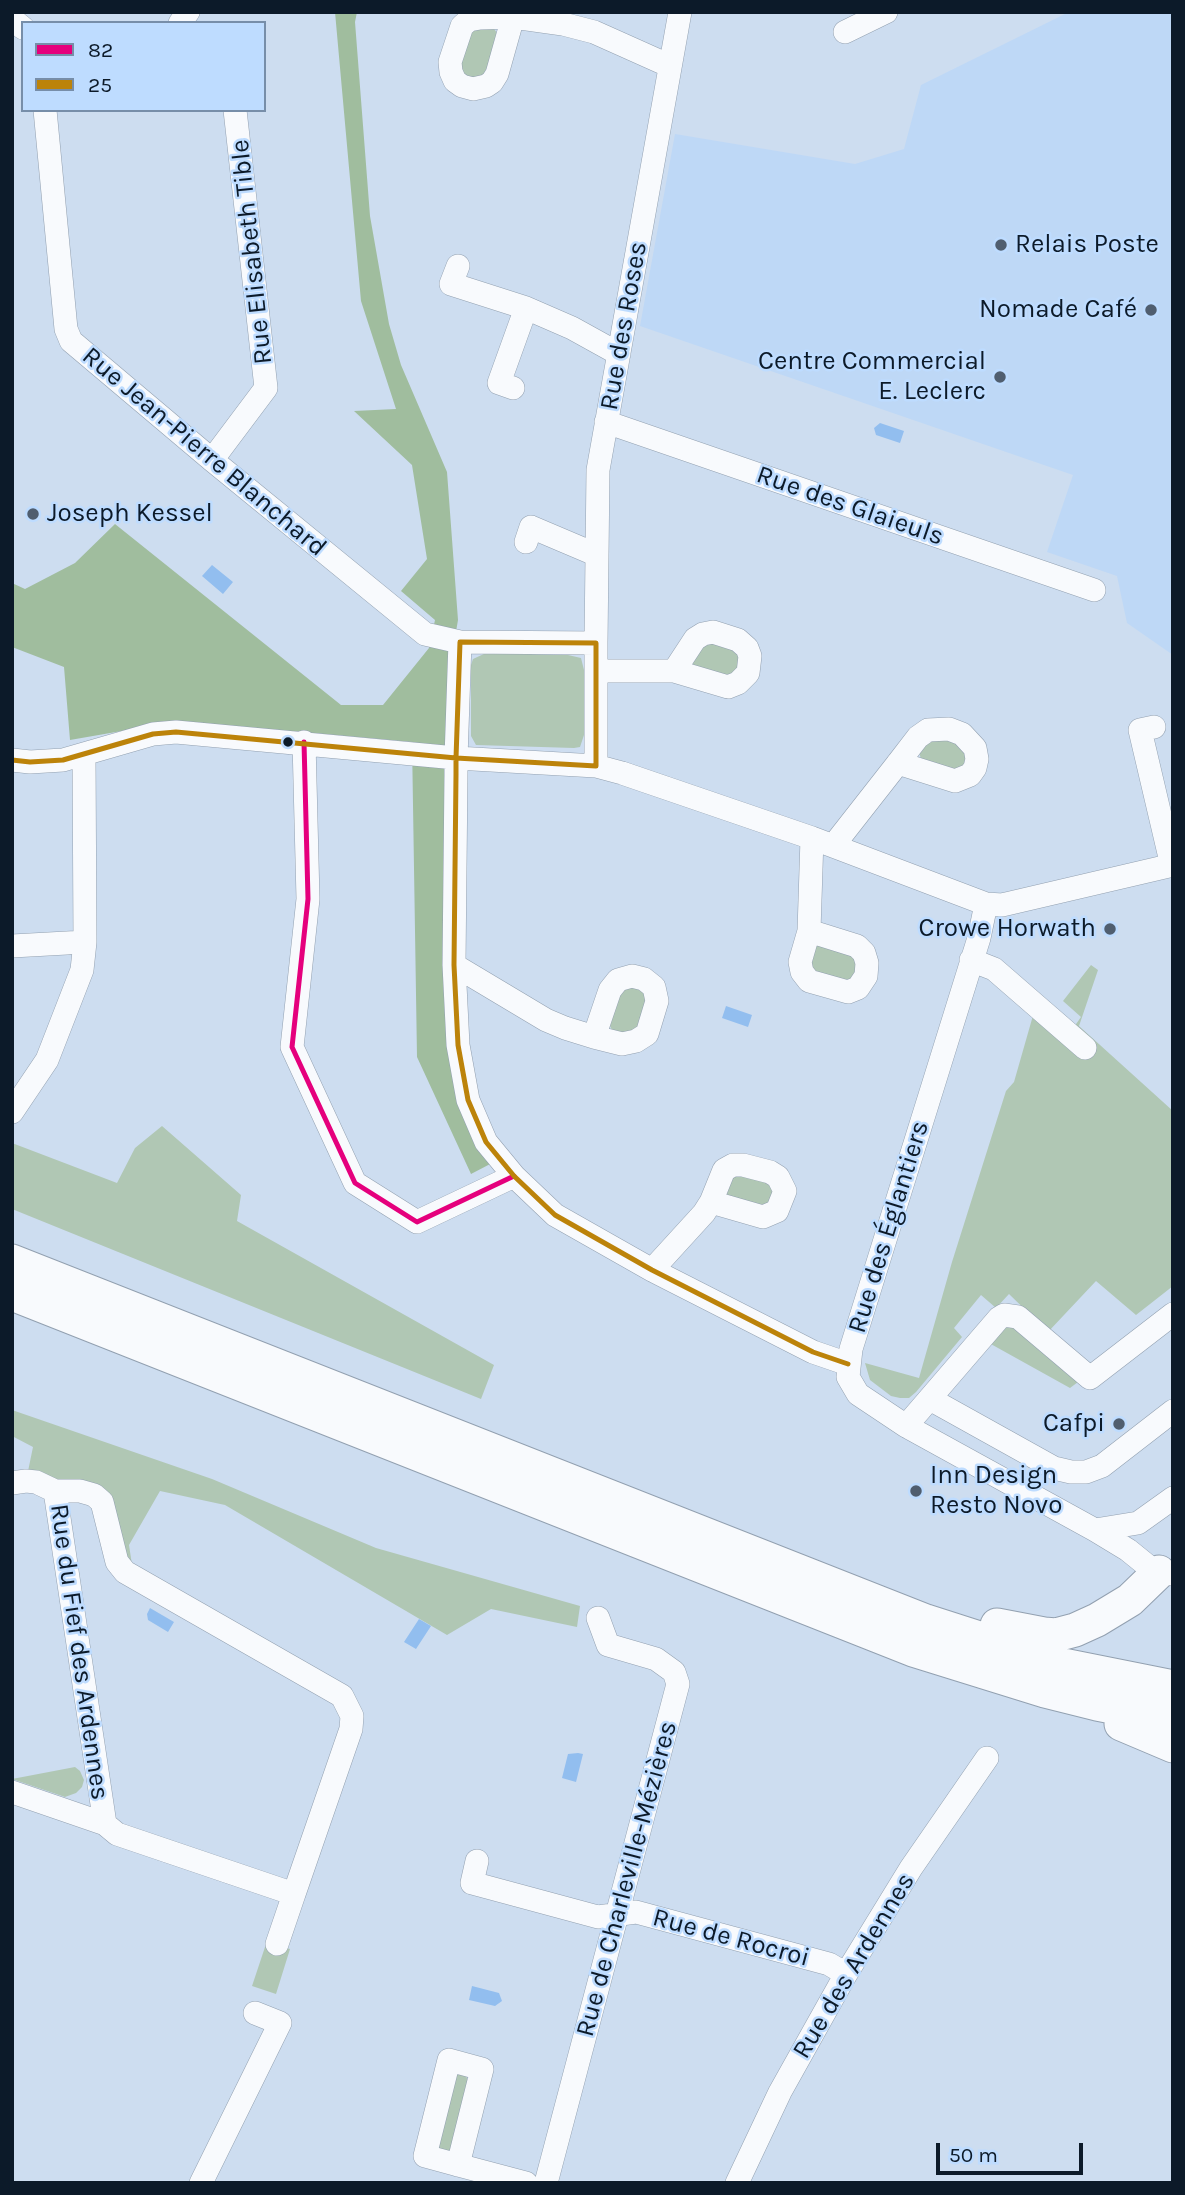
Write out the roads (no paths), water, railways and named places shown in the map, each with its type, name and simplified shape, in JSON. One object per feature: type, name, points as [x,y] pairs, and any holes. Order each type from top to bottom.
[{"type":"highway","points":[[12,1261],[926,1621],[1063,1664],[1173,1686]]},
{"type":"highway","points":[[12,1294],[892,1641],[1045,1691],[1173,1719]]},
{"type":"highway","points":[[780,1564],[1005,1627],[1056,1635],[1075,1630],[1111,1612],[1168,1566]]},
{"type":"highway","points":[[1045,1691],[1173,1746]]},
{"type":"street","name":"Rue des Roses","points":[[596,766],[598,470],[680,12]]},
{"type":"street","points":[[845,32],[887,12]]},
{"type":"street","points":[[513,17],[564,24],[594,32],[670,66]]},
{"type":"street","name":"Rue Jean-Pierre Blanchard","points":[[46,112],[65,329],[71,341],[425,634],[460,642],[596,643]]},
{"type":"street","name":"Rue Elisabeth Tible","points":[[212,460],[266,388],[235,112]]},
{"type":"street","points":[[458,267],[451,284],[526,308],[572,328],[619,354]]},
{"type":"street","points":[[513,388],[499,383],[526,308]]},
{"type":"street","name":"Rue des Glaieuls","points":[[606,422],[1094,590]]},
{"type":"street","points":[[526,542],[531,527],[597,555]]},
{"type":"street","name":"Rue des Églantiers","points":[[460,642],[454,965],[458,1045],[468,1100],[486,1142],[514,1176],[555,1215],[652,1270],[813,1352],[848,1364],[986,904]]},
{"type":"street","points":[[597,671],[674,671]]},
{"type":"street","points":[[12,760],[63,760],[153,734],[176,732],[456,758],[596,766],[812,838],[986,904],[1002,905],[1172,865],[1140,730],[1154,727]]},
{"type":"street","points":[[304,743],[308,899],[292,1047],[355,1183],[417,1222],[514,1176]]},
{"type":"street","points":[[12,1112],[47,1060],[82,970],[85,942],[84,755]]},
{"type":"street","points":[[833,846],[898,763]]},
{"type":"street","points":[[809,931],[812,838]]},
{"type":"street","points":[[12,946],[85,942]]},
{"type":"street","points":[[971,960],[994,969],[1084,1048]]},
{"type":"street","points":[[454,965],[545,1020],[594,1037]]},
{"type":"street","points":[[652,1270],[711,1202]]},
{"type":"street","points":[[906,1426],[1004,1315],[1018,1317],[1090,1378],[1173,1314]]},
{"type":"street","points":[[848,1364],[848,1377],[858,1394],[906,1426],[1096,1530],[1149,1567],[1168,1566]]},
{"type":"street","points":[[930,1399],[1054,1468],[1071,1472],[1086,1472],[1102,1466],[1173,1411]]},
{"type":"street","name":"Rue du Fief des Ardennes","points":[[12,1483],[36,1482],[55,1491],[80,1491],[94,1495],[102,1502],[117,1562],[134,1578],[342,1696],[352,1716],[352,1729],[294,1894],[117,1834],[105,1824],[55,1491]]},
{"type":"street","points":[[1096,1530],[1126,1527],[1149,1517],[1173,1498]]},
{"type":"street","name":"Rue de Charleville-Mézières","points":[[546,2183],[678,1684],[674,1672],[656,1660],[608,1645],[598,1618]]},
{"type":"street","name":"Rue des Ardennes","points":[[737,2183],[780,2092],[846,1974],[911,1868],[987,1758]]},
{"type":"street","points":[[12,1792],[105,1824]]},
{"type":"street","name":"Rue de Rocroi","points":[[477,1861],[472,1884],[598,1917],[636,1912],[829,1964],[846,1974]]},
{"type":"street","points":[[277,1944],[294,1894]]},
{"type":"street","points":[[201,2183],[280,2023],[255,2013]]},
{"type":"street","points":[[458,2165],[526,2183]]},
{"type":"place","name":"Relais Poste","points":[[1001,245]]},
{"type":"place","name":"Nomade Café","points":[[1151,310]]},
{"type":"place","name":"Centre Commercial E. Leclerc","points":[[1000,377]]},
{"type":"place","name":"Joseph Kessel","points":[[33,514]]},
{"type":"place","name":"Crowe Horwath","points":[[1110,929]]},
{"type":"place","name":"Cafpi","points":[[1119,1424]]},
{"type":"place","name":"Inn Design Resto Novo","points":[[916,1491]]}]
